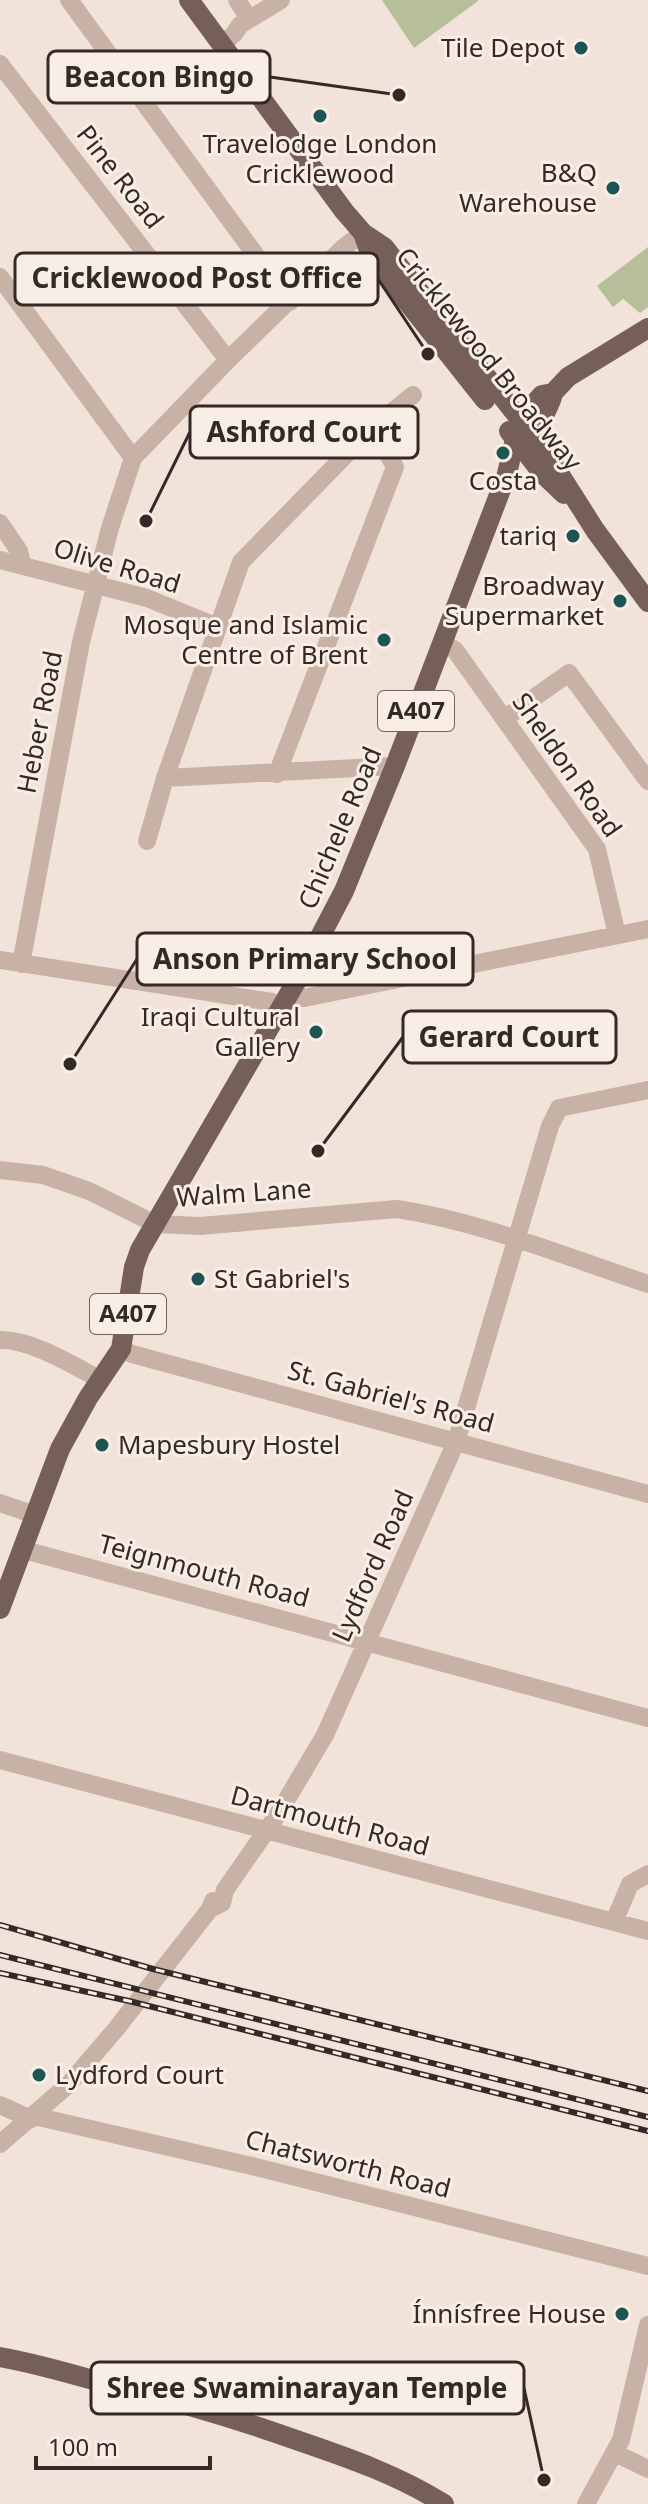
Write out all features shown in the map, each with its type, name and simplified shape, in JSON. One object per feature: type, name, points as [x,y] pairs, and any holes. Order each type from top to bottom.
[{"type":"main road","name":"Cricklewood Broadway","points":[[189,0],[301,155],[363,233],[371,256],[523,437],[558,470],[648,602]]},
{"type":"main road","name":"A407","points":[[523,437],[550,406],[553,393],[568,377],[648,328]]},
{"type":"main road","name":"Chichele Road","points":[[155,1224],[286,999],[344,891],[507,474],[516,470],[523,437]]},
{"type":"main road","name":"Walm Lane","points":[[0,1609],[60,1449],[121,1349],[134,1267],[155,1224]]},
{"type":"main road","points":[[0,2357],[189,2404],[272,2431],[393,2476],[444,2504]]},
{"type":"street","points":[[69,0],[290,302]]},
{"type":"street","points":[[237,0],[249,19]]},
{"type":"street","points":[[221,45],[249,19],[281,0]]},
{"type":"street","name":"Pine Road","points":[[0,64],[228,360]]},
{"type":"street","points":[[0,277],[133,458],[228,360],[343,248],[363,233]]},
{"type":"street","points":[[147,841],[165,778],[241,562],[373,427],[413,395]]},
{"type":"street","points":[[277,774],[395,467],[373,427]]},
{"type":"street","name":"Heber Road","points":[[21,964],[81,642],[110,528],[133,458]]},
{"type":"street","points":[[0,523],[19,551],[23,566]]},
{"type":"street","name":"Olive Road","points":[[0,560],[147,598],[218,627]]},
{"type":"street","name":"Sheldon Road","points":[[442,643],[455,650],[597,849],[617,935]]},
{"type":"street","points":[[504,719],[569,673],[648,781]]},
{"type":"street","points":[[165,778],[395,766]]},
{"type":"street","points":[[0,960],[272,1002],[648,929]]},
{"type":"street","name":"Lydford Road","points":[[0,2144],[69,2084],[172,1959],[210,1909],[214,1896],[225,1890],[325,1735],[456,1442],[550,1126],[559,1108],[648,1090]]},
{"type":"street","points":[[0,1170],[43,1175],[89,1191],[155,1224]]},
{"type":"street","name":"Walm Lane","points":[[155,1224],[200,1226],[397,1209],[426,1213],[518,1240],[648,1284]]},
{"type":"street","points":[[0,1340],[33,1348],[101,1380]]},
{"type":"street","name":"St. Gabriel's Road","points":[[121,1349],[648,1494]]},
{"type":"street","points":[[0,1503],[35,1515]]},
{"type":"street","name":"Teignmouth Road","points":[[24,1550],[648,1718]]},
{"type":"street","name":"Dartmouth Road","points":[[0,1760],[648,1931]]},
{"type":"street","points":[[614,1922],[630,1884],[648,1874]]},
{"type":"street","name":"Chatsworth Road","points":[[0,2105],[32,2118],[256,2167],[648,2266]]},
{"type":"street","points":[[586,2504],[615,2453],[648,2325]]},
{"type":"street","points":[[615,2453],[648,2469]]},
{"type":"green space","points":[[382,0],[478,0],[478,1],[414,48]]},
{"type":"green space","points":[[648,247],[648,307],[640,313],[623,299],[613,307],[597,286]]},
{"type":"railway","points":[[0,1925],[153,1969],[648,2091]]},
{"type":"railway","points":[[0,1955],[648,2117]]},
{"type":"railway","points":[[0,1973],[129,2001],[648,2131]]},
{"type":"place","name":"Tile Depot","points":[[581,48]]},
{"type":"place","name":"Beacon Bingo","points":[[399,95]]},
{"type":"place","name":"Travelodge London Cricklewood","points":[[320,116]]},
{"type":"place","name":"B&Q Warehouse","points":[[613,188]]},
{"type":"place","name":"Cricklewood Post Office","points":[[428,354]]},
{"type":"place","name":"Costa","points":[[503,453]]},
{"type":"place","name":"Ashford Court","points":[[146,521]]},
{"type":"place","name":"tariq","points":[[573,536]]},
{"type":"place","name":"Broadway Supermarket","points":[[620,601]]},
{"type":"place","name":"Mosque and Islamic Centre of Brent","points":[[384,640]]},
{"type":"place","name":"Iraqi Cultural Gallery","points":[[316,1032]]},
{"type":"place","name":"Anson Primary School","points":[[70,1064]]},
{"type":"place","name":"Gerard Court","points":[[318,1151]]},
{"type":"place","name":"St Gabriel's","points":[[198,1279]]},
{"type":"place","name":"Mapesbury Hostel","points":[[102,1445]]},
{"type":"place","name":"Lydford Court","points":[[39,2075]]},
{"type":"place","name":"Ínnísfree House","points":[[622,2314]]},
{"type":"place","name":"Shree Swaminarayan Temple","points":[[544,2480]]}]
